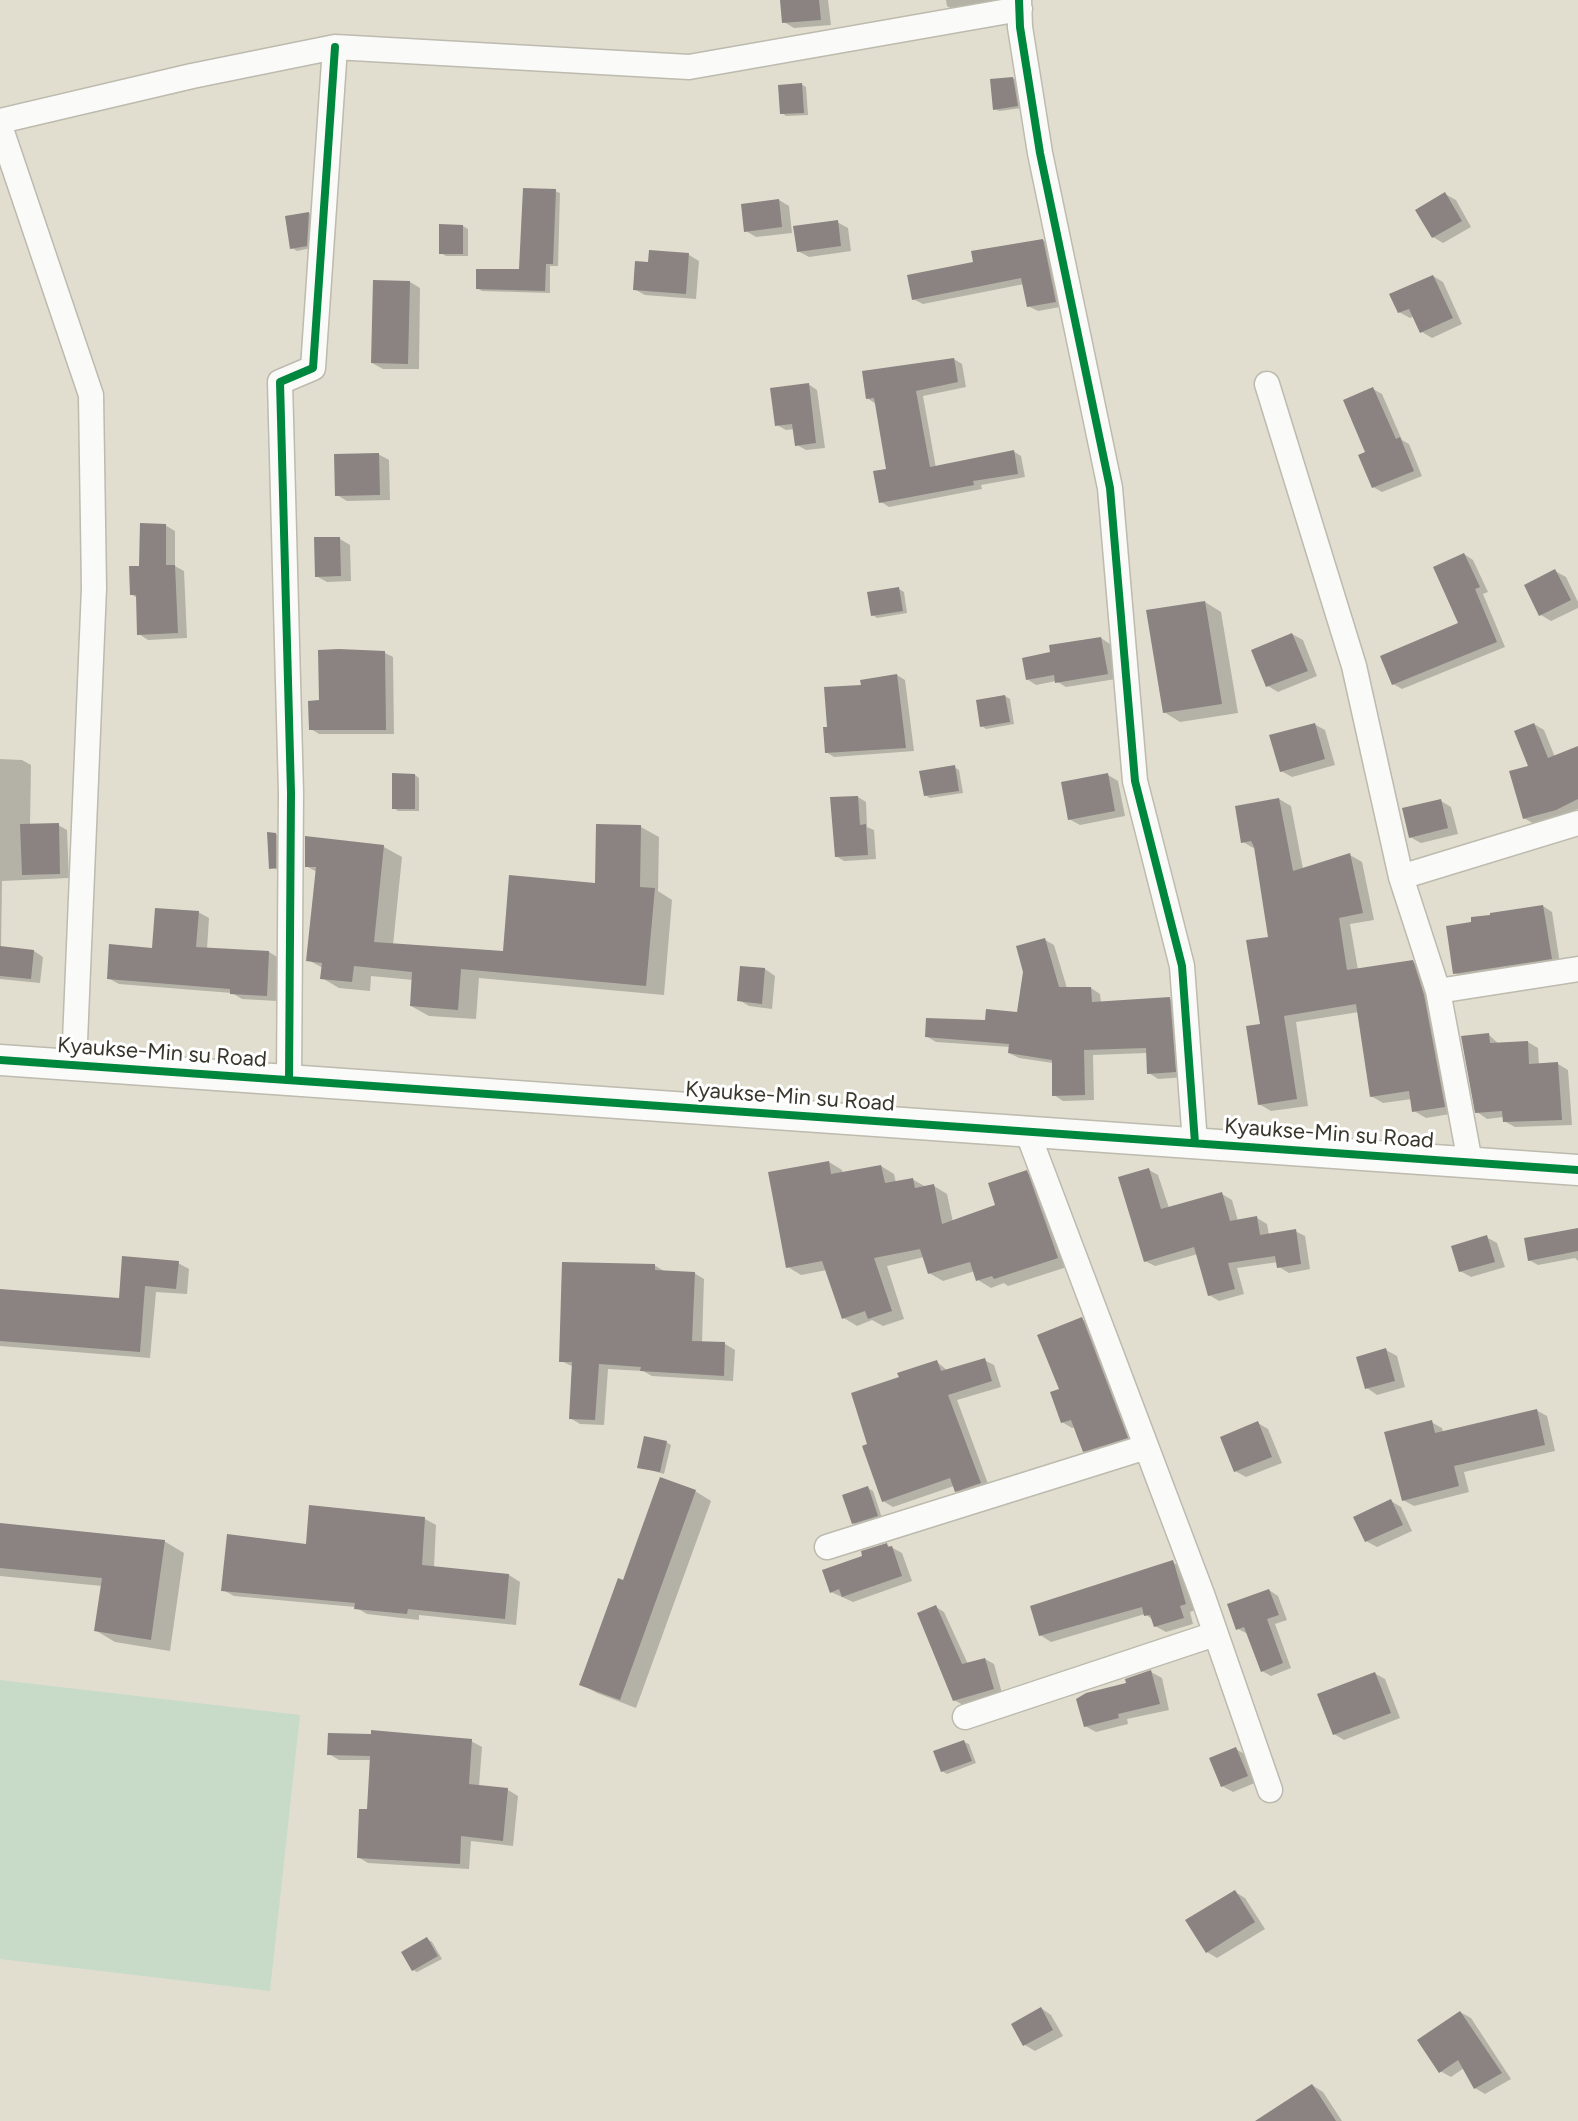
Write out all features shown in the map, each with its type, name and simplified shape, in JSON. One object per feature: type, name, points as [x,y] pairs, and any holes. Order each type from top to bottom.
[{"type":"street","points":[[0,121],[192,76],[334,47],[689,67],[1019,4],[1040,153],[1110,489],[1134,781],[1182,966],[1195,1143]]},
{"type":"street","points":[[289,1080],[291,793],[280,382],[314,368],[334,47]]},
{"type":"street","points":[[0,126],[91,395],[94,588],[74,1065]]},
{"type":"street","points":[[1267,384],[1354,666],[1401,877],[1438,991],[1470,1162]]},
{"type":"street","points":[[1401,877],[1578,823]]},
{"type":"street","points":[[1438,991],[1578,969]]},
{"type":"street","name":"Kyaukse-Min su Road","points":[[0,1060],[1578,1170]]},
{"type":"street","points":[[1027,1131],[1215,1634],[1270,1790]]},
{"type":"street","points":[[827,1547],[1146,1447]]},
{"type":"street","points":[[965,1717],[1215,1634]]},
{"type":"green space","points":[[0,1680],[300,1715],[270,1991],[0,1959]]},
{"type":"building","points":[[780,0],[819,0],[821,20],[782,23]]},
{"type":"building","points":[[1013,77],[1018,106],[993,110],[990,79]]},
{"type":"building","points":[[802,83],[804,113],[780,114],[778,85]]},
{"type":"building","points":[[523,188],[556,189],[553,264],[546,264],[545,291],[476,289],[476,269],[519,269]]},
{"type":"building","points":[[1445,192],[1462,221],[1432,238],[1415,210]]},
{"type":"building","points":[[779,199],[782,227],[744,232],[741,204]]},
{"type":"building","points":[[309,212],[307,246],[290,249],[285,216]]},
{"type":"building","points":[[838,220],[841,246],[797,252],[793,226]]},
{"type":"building","points":[[439,224],[463,225],[463,254],[439,254]]},
{"type":"building","points":[[1043,239],[1056,302],[1027,307],[1021,278],[912,300],[907,275],[973,262],[971,251]]},
{"type":"building","points":[[649,250],[689,253],[686,294],[633,290],[635,261],[648,262]]},
{"type":"building","points":[[1433,275],[1453,318],[1420,333],[1409,309],[1398,313],[1389,294]]},
{"type":"building","points":[[373,280],[410,281],[408,364],[371,363]]},
{"type":"building","points":[[954,358],[958,382],[916,391],[930,467],[1014,450],[1018,474],[973,481],[974,485],[879,503],[873,471],[886,469],[874,398],[866,399],[862,371]]},
{"type":"building","points":[[809,383],[816,443],[795,446],[792,424],[775,426],[770,388]]},
{"type":"building","points":[[1373,387],[1396,439],[1400,437],[1414,471],[1372,488],[1358,455],[1365,452],[1343,400]]},
{"type":"building","points":[[379,453],[380,495],[335,496],[334,454]]},
{"type":"building","points":[[140,523],[166,524],[166,565],[175,565],[178,633],[137,635],[136,595],[130,595],[129,566],[139,566]]},
{"type":"building","points":[[314,537],[340,537],[341,576],[315,577]]},
{"type":"building","points":[[1464,553],[1480,587],[1475,589],[1497,642],[1392,685],[1380,656],[1458,623],[1433,567]]},
{"type":"building","points":[[1555,569],[1571,600],[1539,616],[1524,585]]},
{"type":"building","points":[[899,587],[903,611],[871,616],[867,592]]},
{"type":"building","points":[[1205,601],[1222,704],[1163,713],[1146,610]]},
{"type":"building","points":[[1292,633],[1308,671],[1266,687],[1251,650]]},
{"type":"building","points":[[1101,637],[1108,674],[1055,683],[1054,675],[1026,680],[1022,658],[1050,652],[1049,645]]},
{"type":"building","points":[[318,650],[385,651],[386,730],[309,730],[308,701],[319,700]]},
{"type":"building","points":[[897,674],[906,748],[825,753],[823,727],[827,727],[824,687],[861,685],[860,680]]},
{"type":"building","points":[[1005,695],[1010,722],[980,727],[976,700]]},
{"type":"building","points":[[1315,723],[1325,759],[1280,772],[1269,735]]},
{"type":"building","points":[[1534,723],[1548,758],[1578,746],[1578,799],[1556,810],[1523,819],[1509,771],[1528,766],[1514,731]]},
{"type":"building","points":[[955,765],[959,791],[924,796],[919,771]]},
{"type":"building","points":[[392,773],[415,774],[415,809],[392,809]]},
{"type":"building","points":[[1108,773],[1115,811],[1068,820],[1061,782]]},
{"type":"building","points":[[858,796],[860,825],[866,824],[868,855],[835,857],[830,797]]},
{"type":"building","points":[[1279,798],[1293,871],[1350,853],[1363,913],[1339,918],[1347,970],[1413,960],[1424,995],[1445,1107],[1412,1112],[1409,1091],[1370,1097],[1356,1004],[1284,1016],[1297,1099],[1258,1105],[1246,1026],[1260,1024],[1246,940],[1268,937],[1254,847],[1251,841],[1241,843],[1235,806]]},
{"type":"building","points":[[1441,799],[1448,828],[1409,838],[1402,808]]},
{"type":"building","points":[[59,823],[60,874],[22,875],[20,824]]},
{"type":"building","points":[[596,824],[641,825],[640,887],[655,888],[646,986],[461,969],[458,1010],[410,1006],[412,972],[354,966],[352,982],[320,979],[322,963],[306,961],[316,867],[305,867],[305,836],[384,845],[374,942],[503,951],[509,875],[595,883]]},
{"type":"building","points":[[267,832],[276,833],[276,868],[269,869]]},
{"type":"building","points":[[1543,905],[1552,959],[1453,974],[1446,926],[1471,922],[1471,917]]},
{"type":"building","points":[[155,908],[199,911],[196,947],[269,951],[267,996],[230,994],[230,989],[107,979],[109,944],[152,948]]},
{"type":"building","points":[[1045,938],[1059,987],[1091,987],[1092,1002],[1170,997],[1176,1072],[1147,1074],[1146,1048],[1084,1050],[1085,1095],[1052,1096],[1052,1060],[1008,1053],[1009,1044],[925,1037],[926,1018],[985,1020],[986,1009],[1017,1012],[1023,972],[1016,946]]},
{"type":"building","points":[[0,946],[34,950],[31,979],[0,976]]},
{"type":"building","points":[[740,966],[765,968],[762,1004],[737,1001]]},
{"type":"building","points":[[1489,1033],[1490,1043],[1528,1041],[1529,1064],[1558,1062],[1562,1120],[1503,1122],[1502,1111],[1475,1113],[1461,1036]]},
{"type":"building","points":[[829,1161],[831,1174],[881,1165],[885,1183],[913,1178],[915,1188],[934,1184],[942,1224],[995,1205],[988,1183],[1027,1170],[1058,1258],[994,1279],[992,1276],[976,1281],[970,1262],[928,1274],[920,1249],[874,1258],[892,1311],[868,1319],[865,1311],[842,1319],[822,1261],[786,1268],[768,1172]]},
{"type":"building","points":[[1149,1168],[1161,1209],[1222,1192],[1230,1221],[1257,1216],[1260,1235],[1296,1229],[1301,1264],[1277,1268],[1275,1256],[1228,1263],[1235,1289],[1208,1296],[1194,1247],[1144,1262],[1118,1177]]},
{"type":"building","points":[[1578,1228],[1578,1251],[1528,1261],[1524,1238]]},
{"type":"building","points":[[1487,1235],[1495,1262],[1459,1272],[1451,1246]]},
{"type":"building","points":[[122,1256],[179,1261],[176,1289],[145,1286],[140,1352],[0,1341],[0,1289],[119,1298]]},
{"type":"building","points":[[562,1262],[655,1264],[655,1270],[695,1272],[692,1341],[725,1342],[724,1376],[640,1371],[641,1367],[599,1364],[595,1420],[569,1419],[572,1362],[559,1362]]},
{"type":"building","points":[[1082,1317],[1128,1438],[1083,1452],[1071,1420],[1061,1423],[1050,1392],[1059,1389],[1037,1335]]},
{"type":"building","points":[[1386,1348],[1395,1381],[1365,1389],[1356,1357]]},
{"type":"building","points":[[985,1358],[992,1381],[948,1395],[981,1483],[955,1492],[950,1478],[882,1502],[862,1446],[867,1444],[851,1393],[899,1377],[897,1373],[937,1360],[941,1371]]},
{"type":"building","points":[[1537,1409],[1545,1445],[1454,1466],[1459,1486],[1402,1501],[1384,1432],[1432,1420],[1435,1433]]},
{"type":"building","points":[[1258,1421],[1272,1457],[1234,1472],[1220,1437]]},
{"type":"building","points":[[644,1436],[667,1441],[660,1472],[637,1468]]},
{"type":"building","points":[[660,1477],[696,1490],[620,1700],[579,1685],[618,1578],[623,1580]]},
{"type":"building","points":[[868,1486],[878,1516],[852,1524],[842,1495]]},
{"type":"building","points":[[1391,1499],[1403,1525],[1365,1542],[1353,1517]]},
{"type":"building","points":[[309,1505],[425,1517],[422,1565],[509,1574],[505,1619],[408,1609],[407,1614],[354,1609],[355,1603],[221,1591],[227,1534],[306,1544]]},
{"type":"building","points":[[0,1523],[165,1540],[151,1640],[94,1631],[102,1578],[0,1568]]},
{"type":"building","points":[[887,1543],[888,1547],[892,1546],[902,1576],[842,1597],[839,1589],[830,1593],[822,1570],[862,1556],[861,1551]]},
{"type":"building","points":[[1173,1560],[1186,1604],[1180,1606],[1184,1618],[1154,1627],[1150,1615],[1144,1616],[1142,1607],[1039,1636],[1030,1606]]},
{"type":"building","points":[[1269,1589],[1279,1615],[1267,1619],[1283,1663],[1261,1672],[1244,1627],[1236,1630],[1227,1604]]},
{"type":"building","points":[[936,1605],[962,1664],[985,1658],[994,1689],[953,1701],[917,1613]]},
{"type":"building","points":[[1151,1670],[1160,1704],[1118,1714],[1119,1718],[1084,1727],[1076,1699],[1086,1693],[1126,1683],[1125,1679]]},
{"type":"building","points":[[1375,1672],[1391,1713],[1333,1735],[1317,1694]]},
{"type":"building","points":[[371,1730],[472,1739],[469,1784],[508,1788],[503,1841],[461,1836],[460,1864],[357,1858],[359,1809],[367,1809],[370,1756],[327,1755],[328,1733],[371,1734]]},
{"type":"building","points":[[964,1740],[972,1761],[941,1772],[933,1751]]},
{"type":"building","points":[[1236,1747],[1248,1776],[1221,1787],[1209,1758]]},
{"type":"building","points":[[1235,1890],[1255,1922],[1206,1953],[1185,1920]]},
{"type":"building","points":[[427,1937],[438,1956],[412,1971],[401,1952]]},
{"type":"building","points":[[1041,2007],[1053,2030],[1023,2046],[1011,2024]]},
{"type":"building","points":[[1460,2011],[1502,2073],[1474,2089],[1458,2060],[1439,2073],[1417,2040]]},
{"type":"building","points":[[1312,2084],[1336,2121],[1255,2121]]},
{"type":"cycle path","points":[[1019,0],[1020,27],[1040,153],[1110,488],[1135,781],[1182,966],[1195,1143]]},
{"type":"cycle path","points":[[289,1080],[291,793],[280,382],[313,368],[335,47]]},
{"type":"cycle path","points":[[0,1060],[1578,1170]]}]
